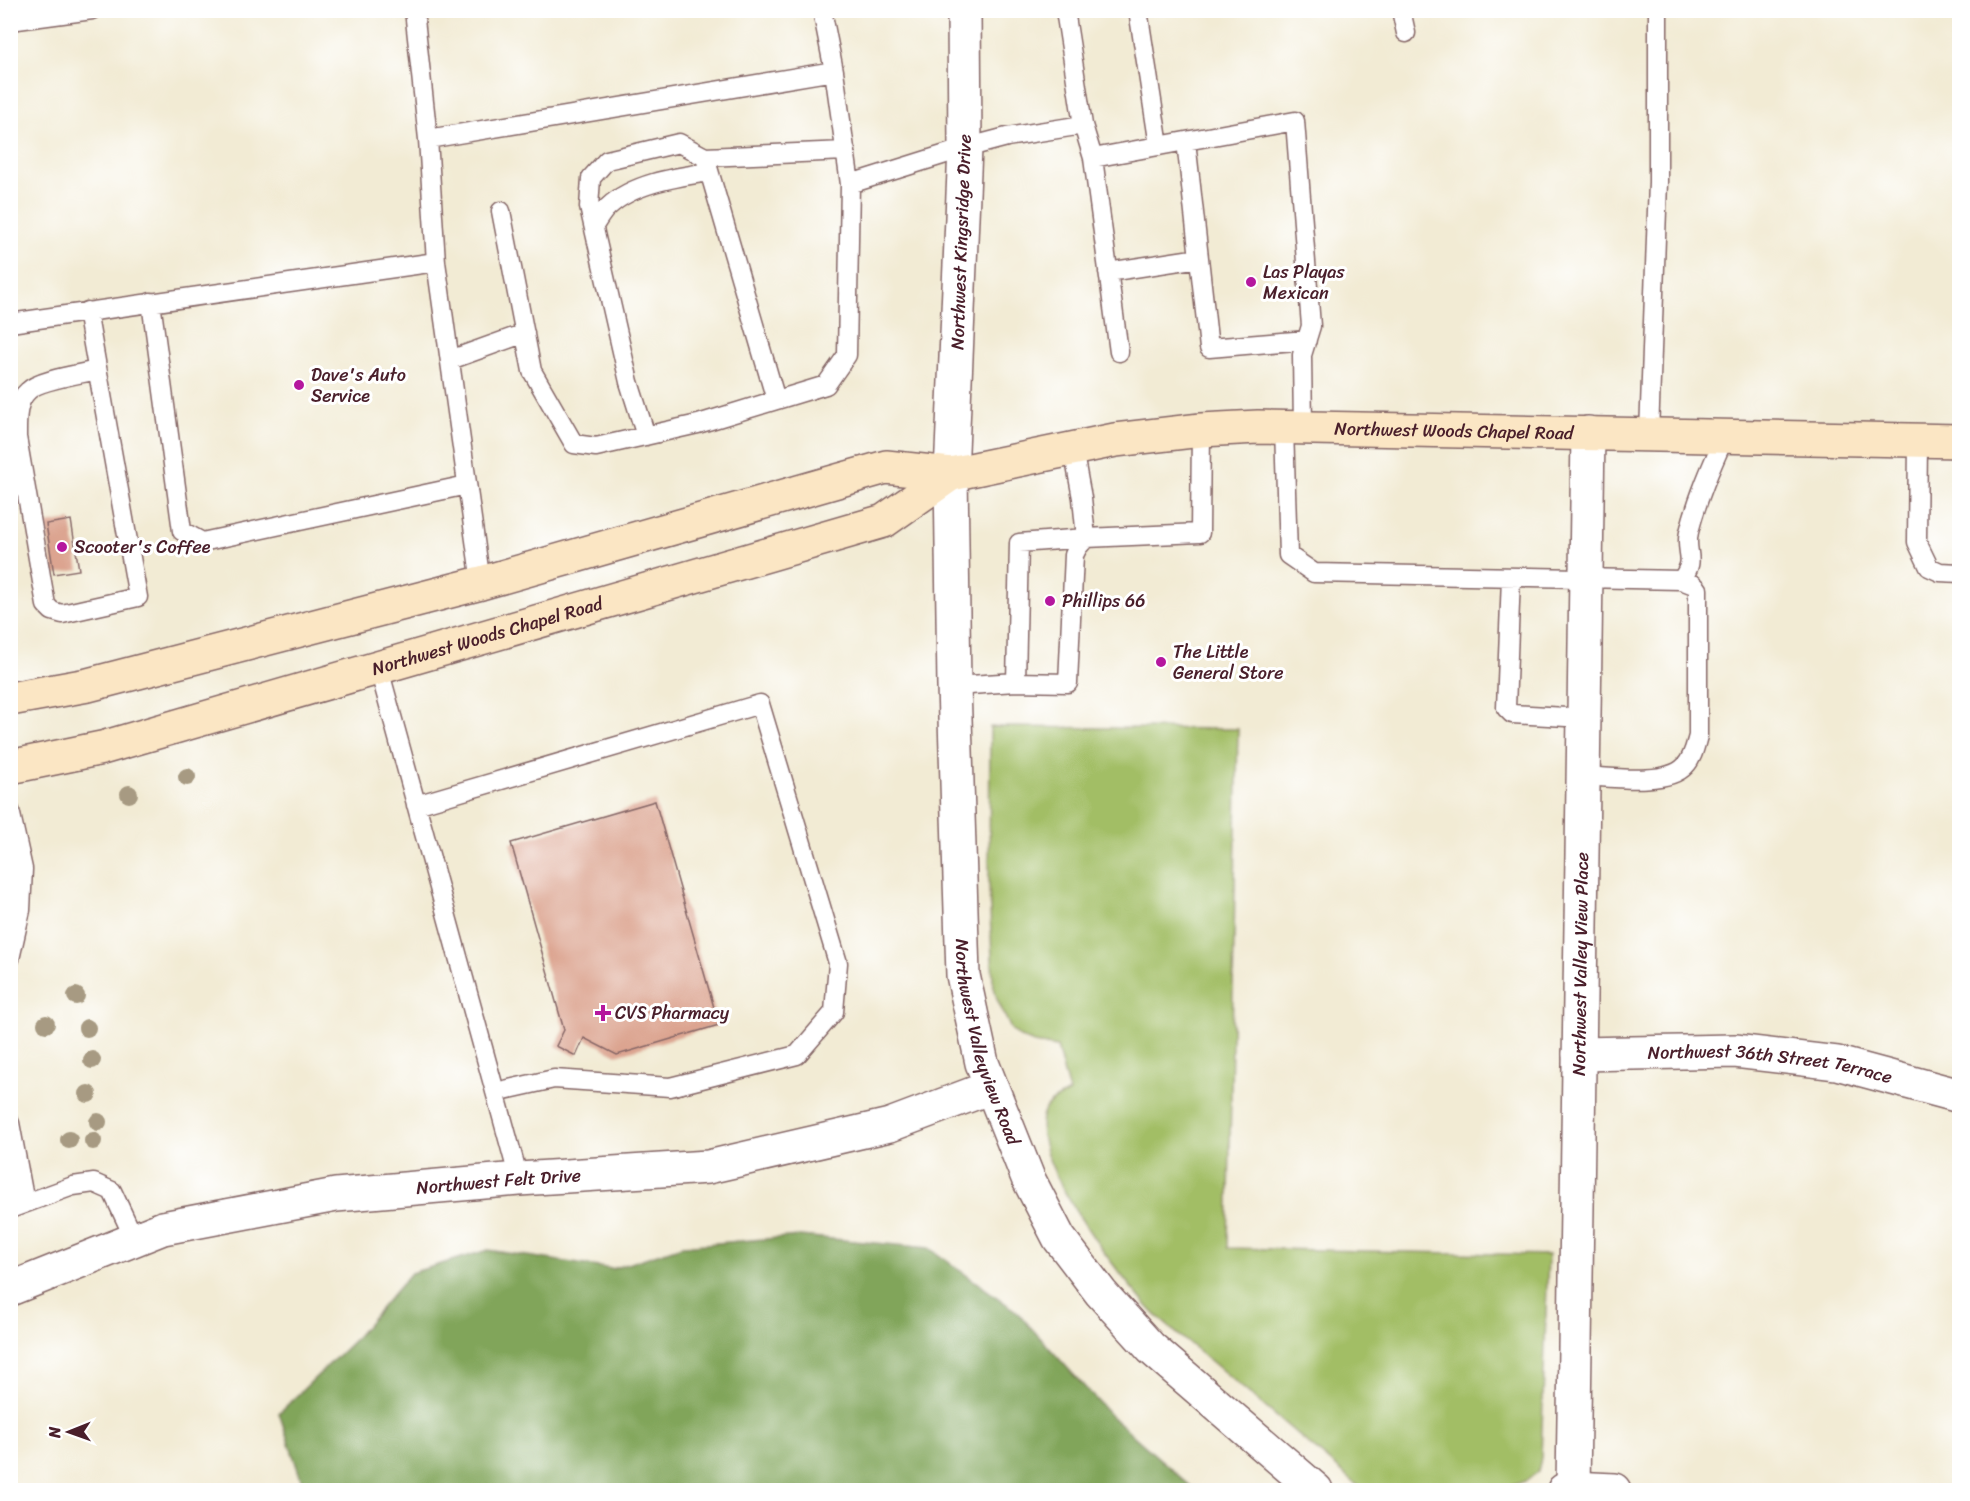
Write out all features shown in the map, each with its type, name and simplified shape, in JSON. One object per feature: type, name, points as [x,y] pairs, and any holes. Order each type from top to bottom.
[{"type":"main road","name":"Northwest Woods Chapel Road","points":[[10,699],[88,686],[481,583],[886,466],[951,474],[1115,440],[1201,429],[1293,428],[1959,441]]},
{"type":"main road","name":"Northwest Woods Chapel Road","points":[[10,768],[102,748],[884,521],[951,474]]},
{"type":"street","name":"Northwest Kingsridge Drive","points":[[951,474],[965,148],[964,10]]},
{"type":"street","name":"Northwest Valley View Place","points":[[1568,1489],[1579,1054],[1588,433]]},
{"type":"street","name":"Northwest Valleyview Road","points":[[951,474],[954,686],[963,975],[982,1063],[1028,1178],[1059,1238],[1101,1293],[1151,1348],[1316,1491]]},
{"type":"street","name":"Northwest 36th Street Terrace","points":[[1579,1054],[1746,1053],[1837,1063],[1959,1096]]},
{"type":"street","name":"Northwest Felt Drive","points":[[10,1289],[163,1228],[336,1195],[519,1179],[708,1167],[890,1125],[991,1087]]},
{"type":"street","points":[[1568,1489],[1614,1491]]},
{"type":"lane","points":[[10,21],[92,10]]},
{"type":"lane","points":[[414,10],[428,140],[436,262],[481,583]]},
{"type":"lane","points":[[501,211],[532,371],[574,444],[596,447],[698,424],[826,385],[847,355],[850,184],[834,71],[822,10]]},
{"type":"lane","points":[[1065,10],[1083,125],[1093,158],[1119,352]]},
{"type":"lane","points":[[1138,10],[1160,146]]},
{"type":"lane","points":[[1401,10],[1406,33]]},
{"type":"lane","points":[[1649,434],[1658,182],[1658,10]]},
{"type":"lane","points":[[428,140],[834,71]]},
{"type":"lane","points":[[1093,158],[1296,121],[1311,326],[1302,355],[1293,428],[1288,555],[1314,573],[1681,580],[1698,589],[1698,736],[1686,765],[1679,772],[1656,778],[1583,776]]},
{"type":"lane","points":[[850,184],[1007,137],[1083,125]]},
{"type":"lane","points":[[1186,141],[1209,348],[1307,340]]},
{"type":"lane","points":[[646,436],[629,382],[589,207],[591,178],[607,160],[679,143],[707,164],[776,400]]},
{"type":"lane","points":[[594,226],[608,207],[628,194],[707,164],[846,151]]},
{"type":"lane","points":[[1108,272],[1199,258]]},
{"type":"lane","points":[[10,323],[436,262]]},
{"type":"lane","points":[[151,302],[182,531],[201,542],[467,485]]},
{"type":"lane","points":[[87,311],[138,597],[62,614],[52,611],[46,605],[17,437],[17,420],[21,402],[27,391],[33,387],[97,370]]},
{"type":"lane","points":[[450,360],[525,333]]},
{"type":"lane","points":[[1016,682],[1019,543],[1200,533],[1201,429]]},
{"type":"lane","points":[[1681,580],[1690,565],[1688,541],[1690,527],[1706,478],[1725,436]]},
{"type":"lane","points":[[1918,440],[1917,542],[1929,567],[1940,572],[1959,573]]},
{"type":"lane","points":[[954,686],[1016,682],[1068,683],[1074,555],[1086,538],[1082,498],[1073,449]]},
{"type":"lane","points":[[1511,577],[1506,708],[1512,714],[1584,718]]},
{"type":"lane","points":[[379,669],[519,1179]]},
{"type":"lane","points":[[416,806],[760,704],[838,963],[834,1012],[797,1055],[670,1087],[554,1079],[495,1092]]},
{"type":"lane","points":[[10,810],[21,910],[10,959]]},
{"type":"lane","points":[[10,1123],[18,1206],[73,1186],[94,1183],[112,1191],[134,1238]]},
{"type":"green space","points":[[990,727],[1238,729],[1228,1248],[1548,1255],[1541,1458],[1538,1472],[1525,1481],[1500,1490],[1363,1490],[1164,1323],[1134,1291],[1097,1243],[1060,1184],[1048,1156],[1042,1131],[1046,1108],[1051,1102],[1069,1092],[1057,1047],[1034,1043],[1020,1037],[1011,1029],[997,999],[993,983],[989,885]]},
{"type":"green space","points":[[800,1236],[929,1248],[1016,1311],[1110,1415],[1195,1490],[286,1490],[302,1482],[279,1413],[353,1341],[411,1273],[488,1250],[612,1269],[682,1246]]},
{"type":"building","name":"Scooter's Coffee","points":[[71,520],[79,570],[54,574],[46,524]]},
{"type":"building","name":"CVS Pharmacy","points":[[655,801],[719,1025],[617,1055],[584,1038],[576,1056],[556,1046],[564,1030],[511,843]]},
{"type":"place","name":"Las Playas Mexican","points":[[1251,282]]},
{"type":"place","name":"Dave's Auto Service","points":[[299,385]]},
{"type":"place","name":"Scooter's Coffee","points":[[62,547]]},
{"type":"place","name":"Phillips 66","points":[[1050,601]]},
{"type":"place","name":"The Little General Store","points":[[1161,662]]},
{"type":"place","name":"CVS Pharmacy","points":[[603,1013]]}]
